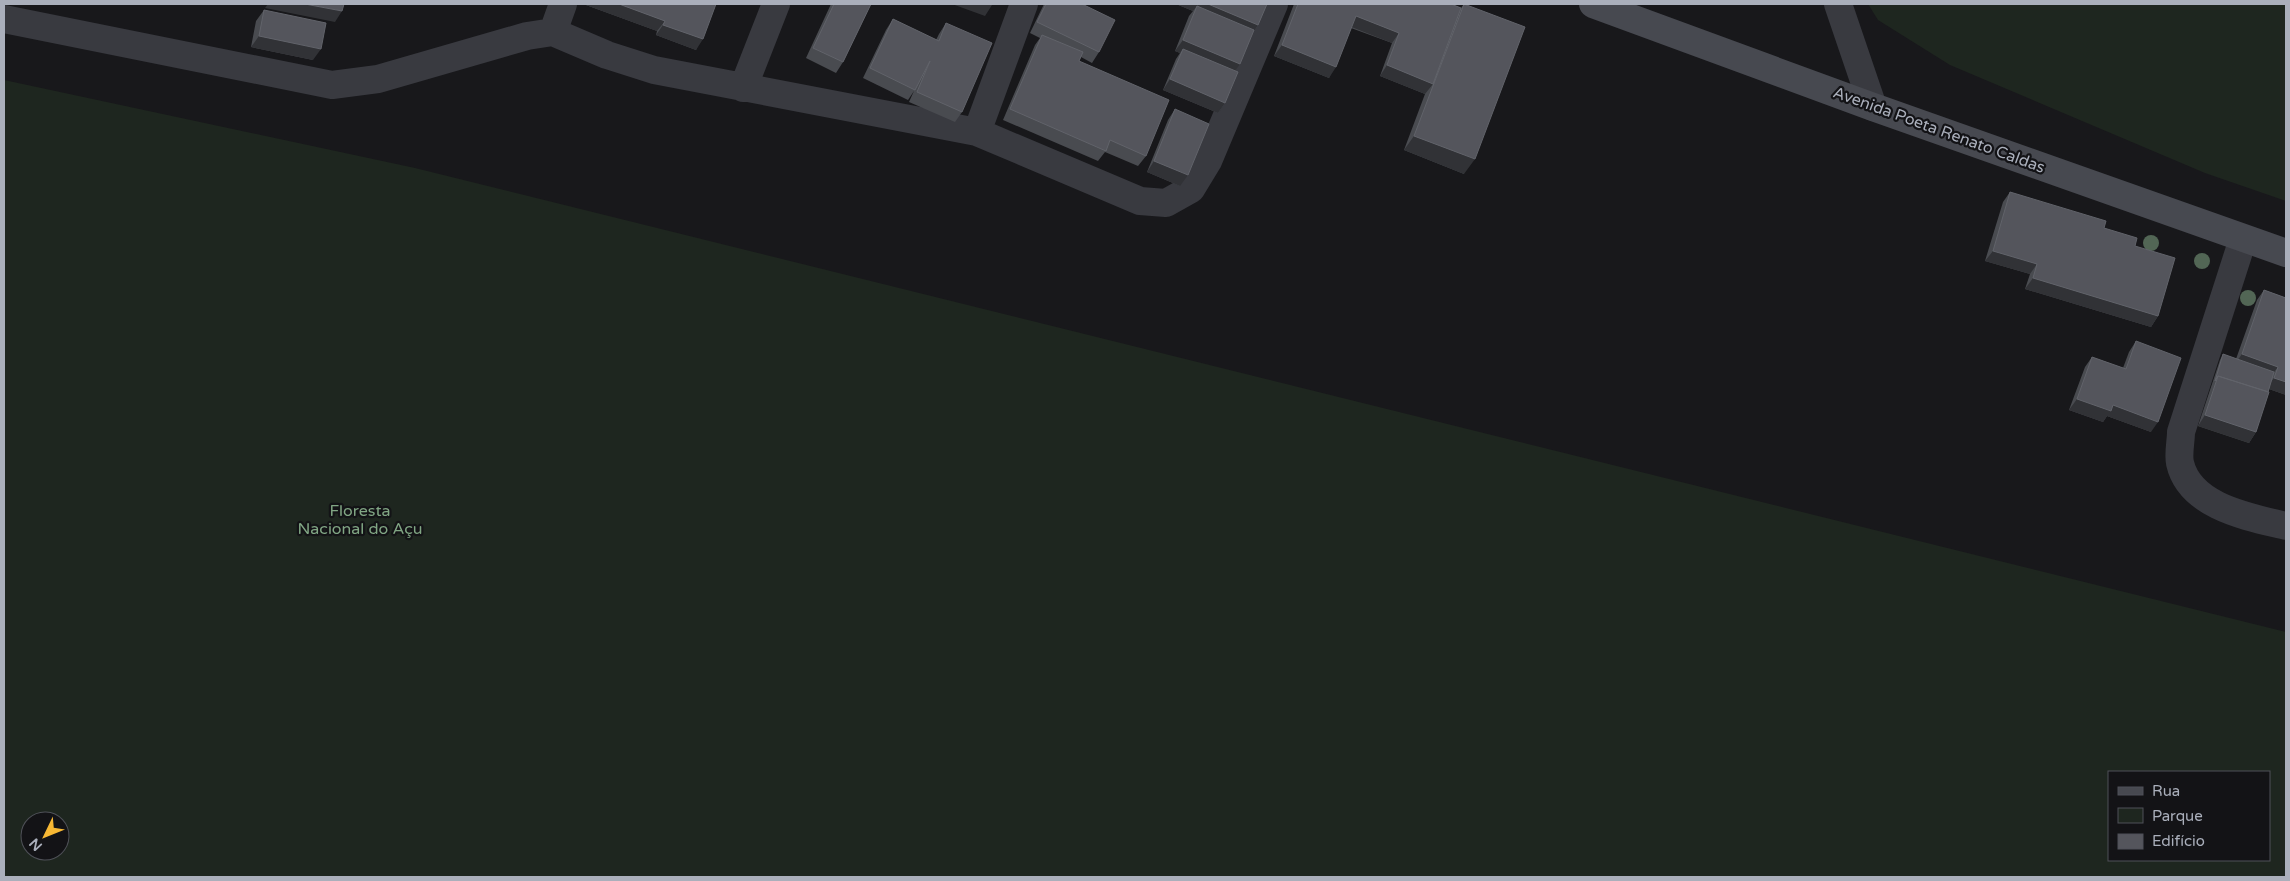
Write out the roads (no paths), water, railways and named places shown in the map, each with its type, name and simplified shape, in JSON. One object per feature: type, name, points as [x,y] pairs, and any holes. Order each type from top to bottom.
[{"type":"main road","name":"Avenida Poeta Renato Caldas","points":[[1593,4],[1873,107],[2286,253]]},
{"type":"street","points":[[553,32],[563,4]]},
{"type":"street","points":[[743,88],[776,4]]},
{"type":"street","points":[[977,132],[1024,4]]},
{"type":"street","points":[[4,19],[332,84],[378,79],[527,36],[553,32],[607,55],[654,70],[977,132],[1140,201],[1166,203],[1191,188],[1208,161],[1274,4]]},
{"type":"street","points":[[1838,4],[1873,107]]},
{"type":"street","points":[[2243,239],[2181,432],[2180,463],[2194,489],[2218,506],[2246,517],[2286,526]]},
{"type":"park label","name":"Floresta Nacional do Açu","points":[[360,520]]}]
